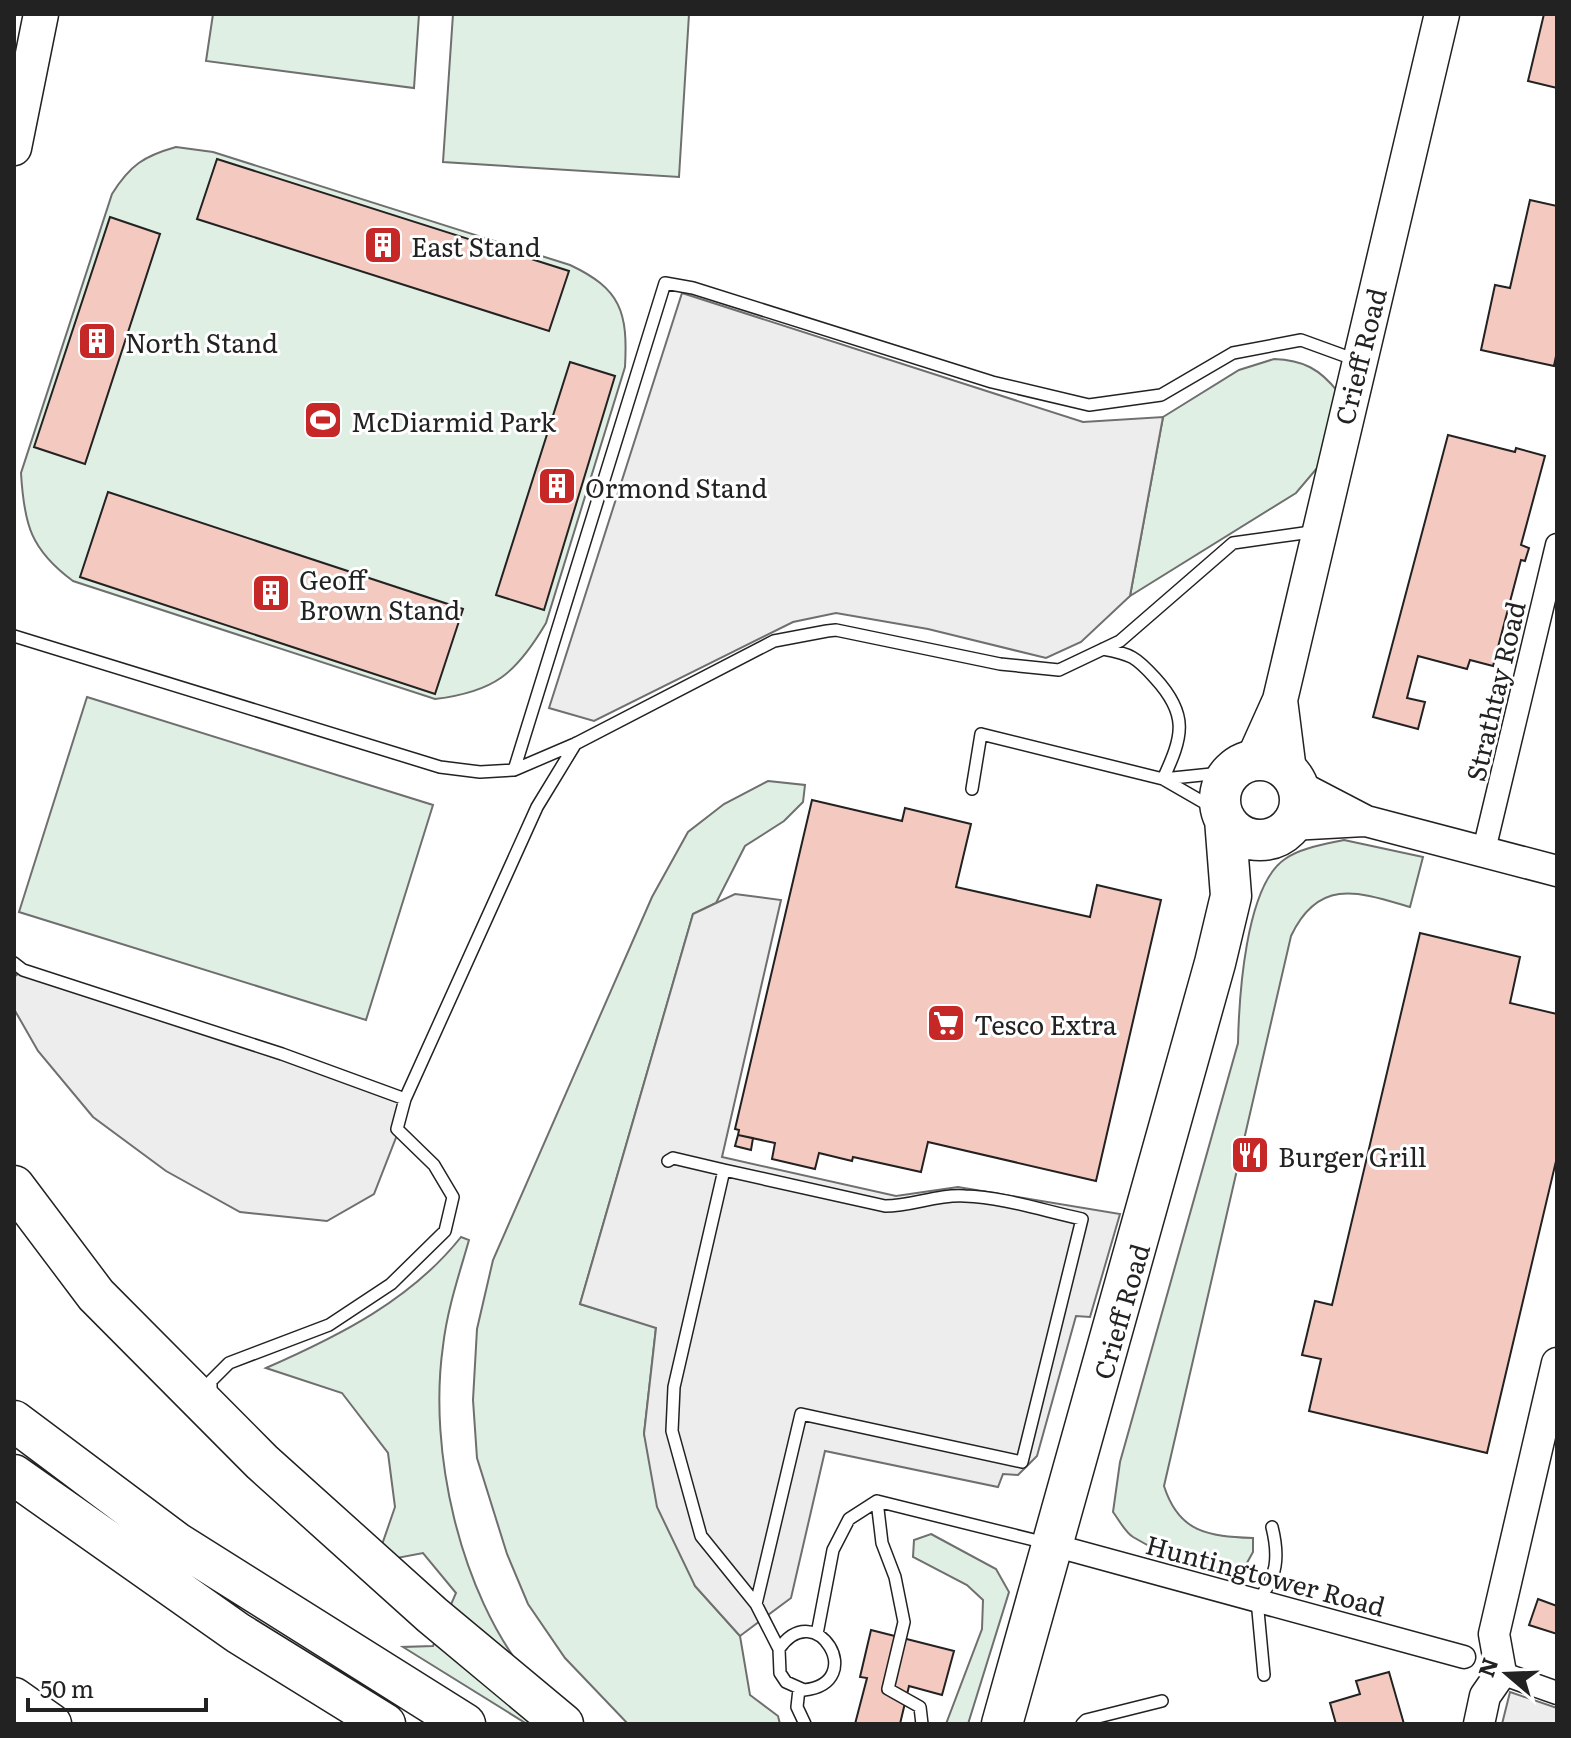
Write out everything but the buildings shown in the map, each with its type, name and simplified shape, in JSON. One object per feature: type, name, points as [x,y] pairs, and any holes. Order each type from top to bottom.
[{"type":"highway","points":[[1268,772],[1299,809],[1281,832],[1245,837],[1224,816],[1221,794],[1268,772]]},
{"type":"highway","name":"Crieff Road","points":[[1002,1724],[1231,896],[1224,816]]},
{"type":"highway","name":"Crieff Road","points":[[1231,896],[1281,832]]},
{"type":"highway","points":[[14,1186],[96,1295],[262,1462],[432,1615],[563,1724]]},
{"type":"highway","points":[[14,1421],[177,1543],[465,1724]]},
{"type":"highway","points":[[14,1475],[238,1633],[385,1724]]},
{"type":"highway","points":[[14,1698],[51,1724]]},
{"type":"main road","points":[[14,148],[41,14]]},
{"type":"main road","name":"Crieff Road","points":[[1268,772],[1280,700],[1317,535],[1442,14]]},
{"type":"street","name":"Strathtay Road","points":[[1484,850],[1557,545]]},
{"type":"street","points":[[1268,772],[1366,821],[1557,871]]},
{"type":"street","points":[[1281,832],[1366,821]]},
{"type":"street","points":[[1479,1724],[1485,1696],[1501,1673],[1494,1634],[1557,1363]]},
{"type":"street","name":"Huntingtower Road","points":[[1053,1545],[1464,1657]]},
{"type":"street","points":[[1501,1673],[1557,1693]]},
{"type":"lane","points":[[514,770],[665,283],[693,288],[992,382],[1089,405],[1161,395],[1233,353],[1301,340],[1358,361]]},
{"type":"lane","points":[[14,636],[440,767],[480,772],[514,770],[577,743],[774,641],[836,630],[1000,664],[1059,670],[1120,641],[1233,543],[1304,533],[1317,535]]},
{"type":"lane","points":[[1103,649],[1132,654],[1177,705],[1180,729],[1177,748],[1163,779]]},
{"type":"lane","points":[[972,789],[981,734],[1163,779],[1224,816]]},
{"type":"lane","points":[[211,1410],[211,1381],[229,1363],[329,1325],[391,1284],[445,1231],[453,1197],[434,1165],[397,1129],[405,1099],[537,807],[577,743]]},
{"type":"lane","points":[[1163,779],[1268,772]]},
{"type":"lane","points":[[14,963],[23,970],[282,1054],[405,1099]]},
{"type":"lane","points":[[668,1161],[673,1158],[885,1206],[905,1206],[936,1196],[968,1195],[1082,1219],[1022,1462],[801,1414],[756,1604]]},
{"type":"lane","points":[[724,1170],[674,1387],[672,1431],[701,1536],[756,1604],[779,1649],[780,1673],[799,1689],[815,1689],[826,1682],[834,1670],[835,1655],[831,1645],[817,1634],[804,1631],[790,1636],[779,1649]]},
{"type":"lane","points":[[877,1501],[882,1543],[895,1577],[904,1622],[888,1689],[920,1707],[922,1724]]},
{"type":"lane","points":[[817,1634],[833,1550],[849,1519],[877,1501],[1000,1535],[1053,1545]]},
{"type":"lane","points":[[1264,1675],[1257,1600],[1269,1588],[1276,1572],[1272,1527]]},
{"type":"lane","points":[[799,1689],[797,1707],[805,1724]]},
{"type":"lane","points":[[1082,1724],[1086,1720],[1162,1701]]},
{"type":"green space","points":[[213,14],[419,14],[414,88],[206,61]]},
{"type":"green space","points":[[453,14],[689,14],[679,177],[443,162]]},
{"type":"green space","name":"McDiarmid Park","points":[[176,147],[213,152],[570,265],[601,283],[618,304],[625,331],[625,367],[546,623],[524,655],[501,678],[473,691],[435,699],[73,581],[39,547],[24,507],[21,473],[112,194],[139,163]]},
{"type":"green space","points":[[1274,359],[1310,367],[1338,392],[1318,467],[1296,493],[1130,596],[1163,417],[1239,370]]},
{"type":"green space","points":[[87,697],[433,805],[366,1020],[19,912]]},
{"type":"green space","points":[[768,781],[805,785],[803,802],[784,821],[745,846],[716,903],[693,914],[580,1304],[656,1327],[644,1434],[695,1586],[740,1636],[750,1695],[778,1716],[780,1724],[628,1724],[565,1658],[528,1604],[507,1554],[477,1458],[473,1400],[477,1329],[493,1260],[652,897],[688,832],[724,804]]},
{"type":"green space","points":[[1344,840],[1423,857],[1410,907],[1357,894],[1328,897],[1314,904],[1291,936],[1164,1486],[1178,1514],[1197,1529],[1222,1536],[1253,1538],[1253,1552],[1243,1570],[1216,1568],[1172,1556],[1127,1532],[1113,1512],[1120,1462],[1238,1043],[1247,945],[1261,893],[1272,873],[1291,855]]},
{"type":"green space","points":[[461,1237],[469,1240],[447,1319],[440,1387],[440,1430],[454,1519],[467,1562],[504,1641],[527,1675],[572,1724],[527,1724],[403,1647],[433,1646],[456,1593],[423,1553],[376,1562],[395,1507],[388,1453],[342,1393],[266,1368],[347,1329],[397,1298],[420,1280]]},
{"type":"green space","points":[[931,1534],[996,1569],[1009,1592],[968,1724],[946,1724],[982,1629],[983,1600],[967,1585],[913,1557],[914,1540]]},
{"type":"shaded area","points":[[682,293],[1083,422],[1163,417],[1130,596],[1081,642],[1046,658],[928,629],[836,613],[793,622],[594,721],[549,708]]},
{"type":"shaded area","points":[[735,894],[781,900],[722,1157],[896,1196],[958,1187],[1120,1214],[1090,1317],[1076,1316],[1037,1456],[1018,1475],[1003,1474],[998,1487],[825,1451],[791,1598],[740,1636],[695,1586],[657,1507],[644,1434],[656,1328],[580,1304],[693,914]]},
{"type":"shaded area","points":[[23,970],[405,1099],[404,1117],[374,1194],[327,1221],[240,1212],[166,1171],[93,1117],[38,1051],[14,1009],[14,977]]},
{"type":"shaded area","points":[[1510,1692],[1557,1708],[1557,1724],[1502,1724]]},
{"type":"place","name":"East Stand","points":[[383,245]]},
{"type":"place","name":"North Stand","points":[[97,341]]},
{"type":"place","name":"McDiarmid Park","points":[[323,420]]},
{"type":"place","name":"Ormond Stand","points":[[557,486]]},
{"type":"place","name":"Geoff Brown Stand","points":[[271,593]]},
{"type":"place","name":"Tesco Extra","points":[[946,1023]]},
{"type":"place","name":"Burger Grill","points":[[1250,1155]]}]
